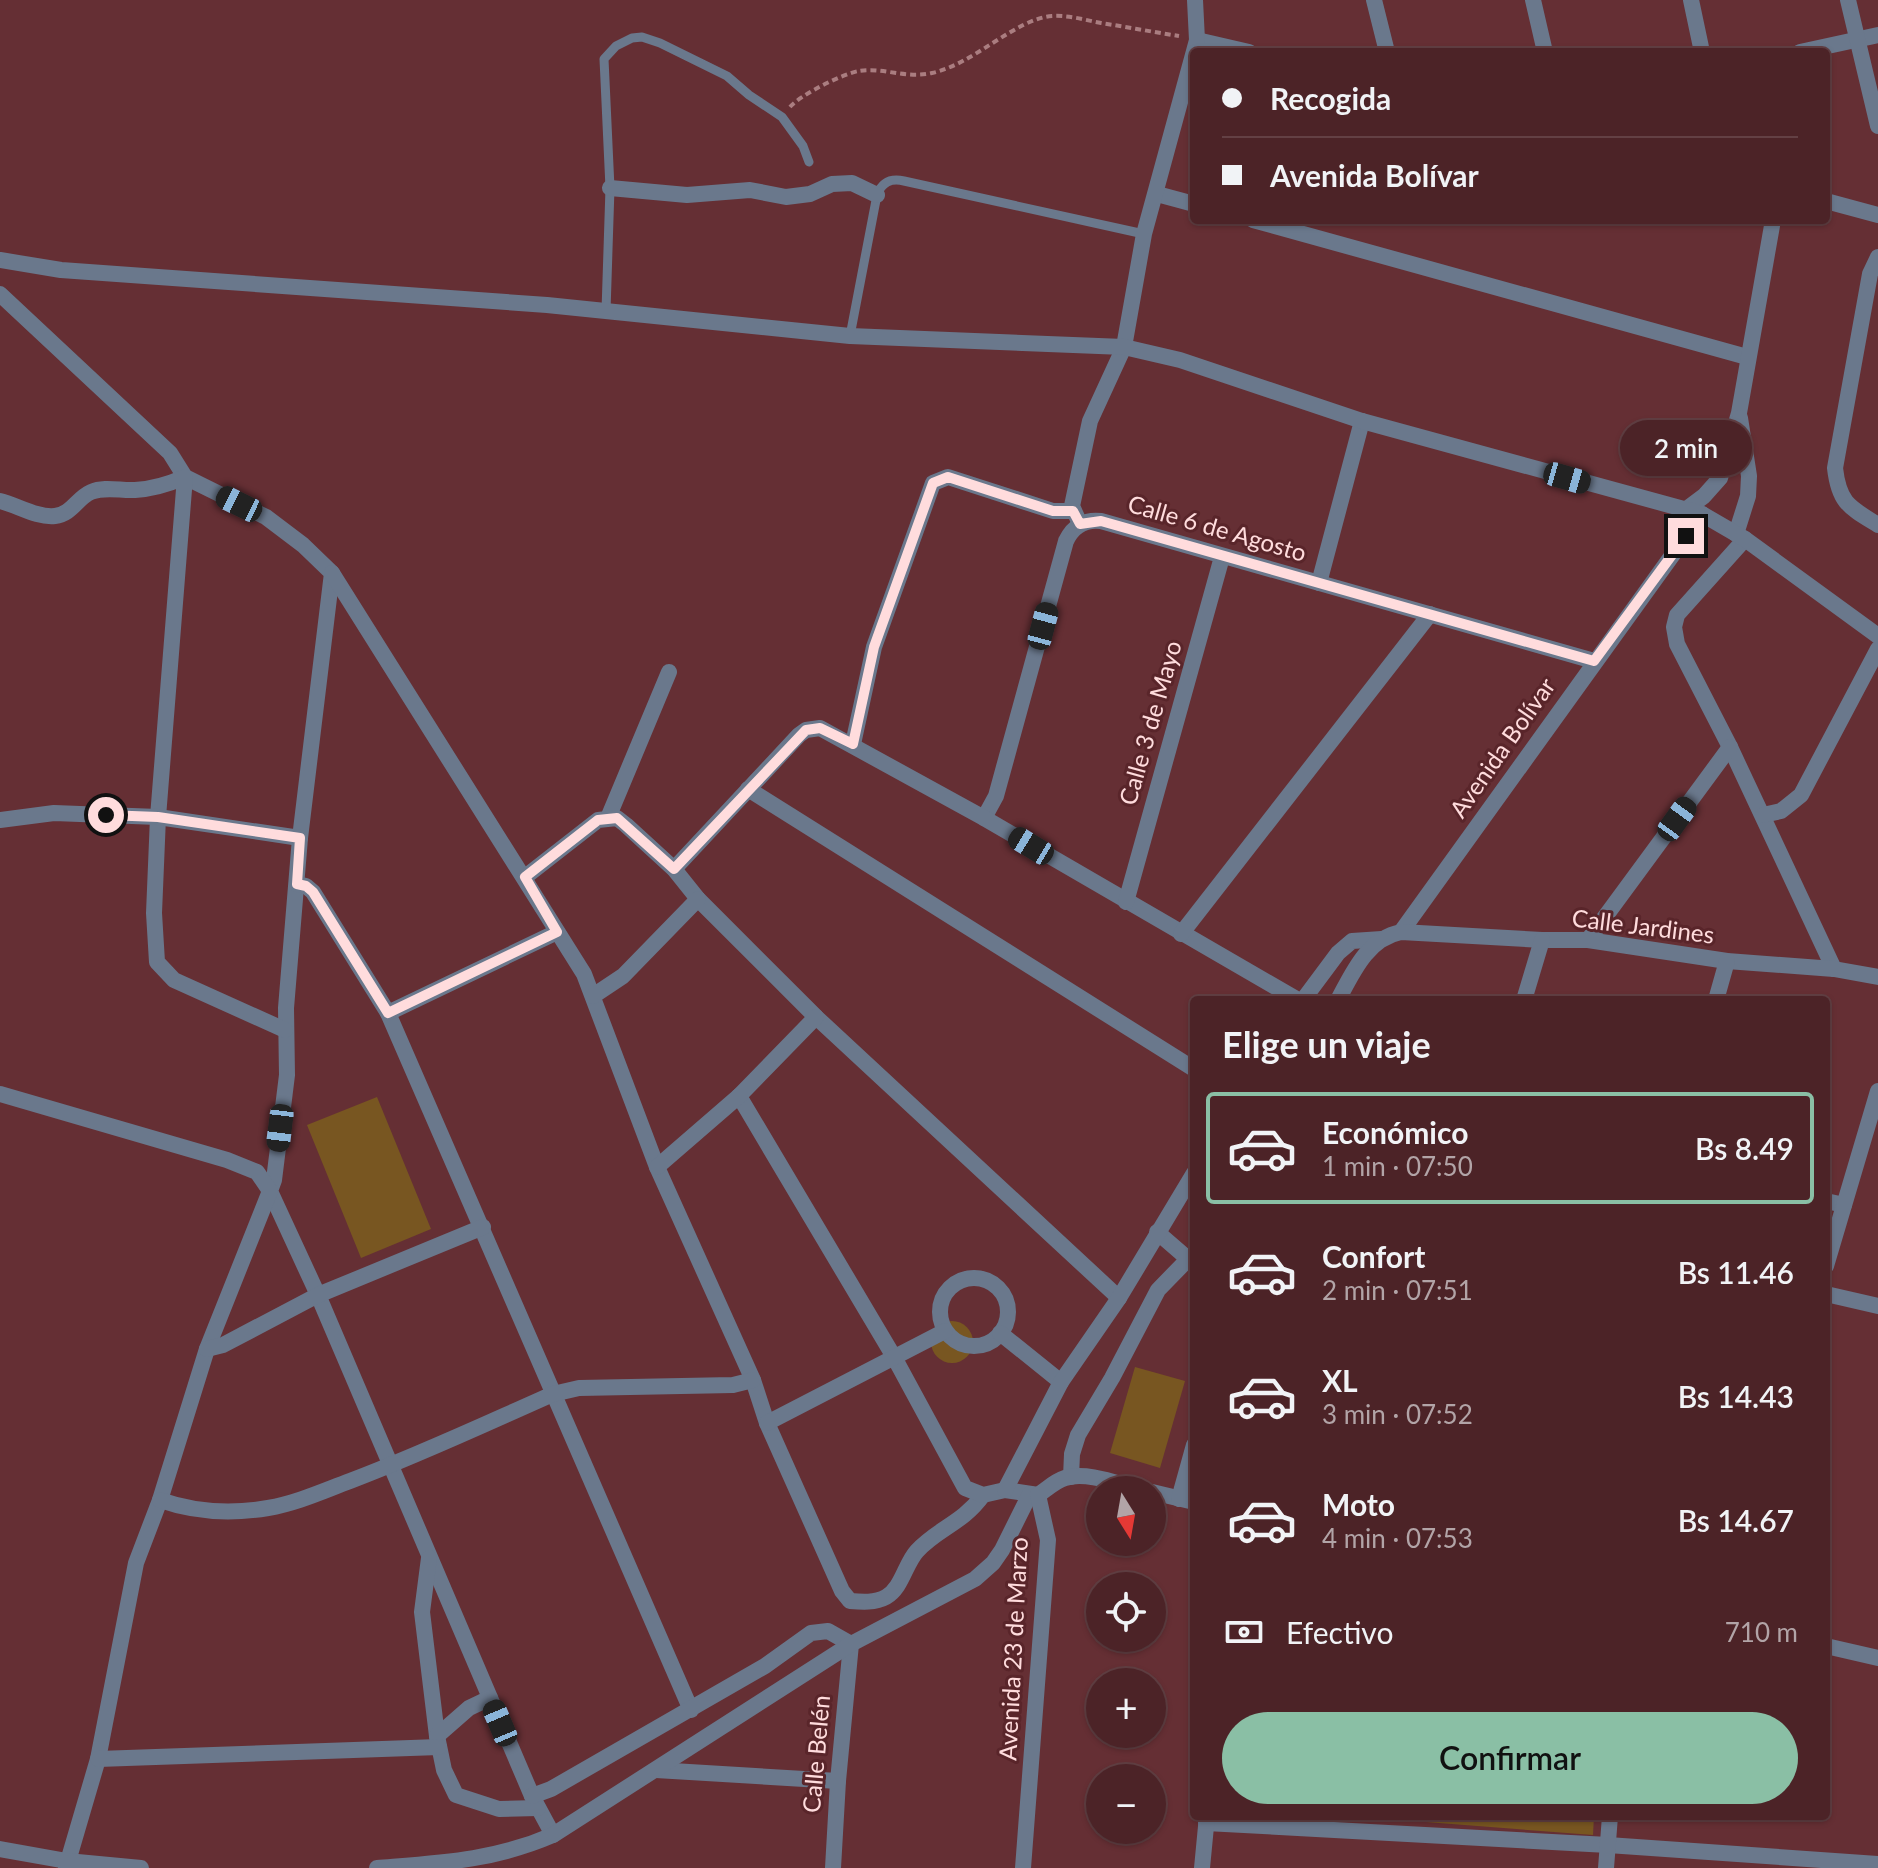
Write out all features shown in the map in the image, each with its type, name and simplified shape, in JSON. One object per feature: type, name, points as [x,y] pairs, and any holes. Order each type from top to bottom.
[{"type":"street","points":[[1195,0],[1195,48]]},
{"type":"street","points":[[1374,0],[1386,48]]},
{"type":"street","points":[[1533,0],[1544,48]]},
{"type":"street","points":[[1691,0],[1701,48]]},
{"type":"street","points":[[1848,0],[1878,126]]},
{"type":"street","points":[[1819,48],[1878,35]]},
{"type":"street","points":[[1197,40],[1232,48]]},
{"type":"street","points":[[984,818],[996,796],[1066,541],[1076,518],[1090,421],[1124,347],[1144,234],[1190,67]]},
{"type":"street","points":[[610,188],[687,195],[750,190],[786,197],[810,194],[832,184],[852,183],[877,195]]},
{"type":"street","points":[[1157,194],[1190,203]]},
{"type":"street","points":[[1830,202],[1878,215]]},
{"type":"street","points":[[1267,224],[1747,357]]},
{"type":"street","points":[[1684,511],[1704,496],[1720,478],[1739,413],[1772,224]]},
{"type":"street","points":[[1878,257],[1870,274],[1835,468],[1842,499],[1878,525]]},
{"type":"street","points":[[0,260],[61,270],[606,311],[850,336],[1124,347],[1180,360],[1362,421],[1702,514],[1740,536],[1878,636]]},
{"type":"street","points":[[0,294],[170,453],[185,477],[266,517],[303,545],[332,573],[584,974],[657,1167],[753,1380],[767,1423],[842,1591],[850,1601],[866,1603],[887,1597],[897,1587],[918,1549],[970,1512],[983,1495]]},
{"type":"street","points":[[1739,413],[1749,476],[1740,536],[1677,615],[1674,627],[1677,644],[1763,815],[1834,969]]},
{"type":"street","points":[[1319,583],[1362,421]]},
{"type":"street","points":[[0,501],[40,515],[55,516],[68,513],[91,492],[153,488],[185,477]]},
{"type":"street","points":[[185,477],[158,817],[154,913],[157,962],[174,980],[285,1030]]},
{"type":"street","name":"Calle 6 de Agosto","points":[[853,744],[874,647],[933,483],[948,477],[1076,518],[1101,521],[1594,661]]},
{"type":"street","name":"Avenida Bolívar","points":[[1401,932],[1702,514]]},
{"type":"street","name":"Calle 3 de Mayo","points":[[1126,902],[1222,557]]},
{"type":"street","points":[[67,1864],[98,1759],[136,1563],[160,1500],[207,1349],[274,1180],[287,1075],[285,1030],[300,838],[332,573]]},
{"type":"street","points":[[1181,934],[1430,614]]},
{"type":"street","points":[[1763,815],[1781,811],[1801,795],[1878,649]]},
{"type":"street","points":[[608,818],[669,672]]},
{"type":"street","points":[[674,869],[806,730],[820,728],[984,818],[1293,996]]},
{"type":"street","points":[[1588,940],[1730,747]]},
{"type":"street","points":[[748,789],[1190,1066]]},
{"type":"street","points":[[0,820],[54,813],[158,817],[300,838]]},
{"type":"street","points":[[525,877],[598,820],[617,818],[674,869],[698,899],[816,1017],[1119,1298]]},
{"type":"street","points":[[297,884],[313,892],[388,1013],[691,1710]]},
{"type":"street","points":[[593,996],[623,976],[698,899]]},
{"type":"street","points":[[388,1013],[557,932]]},
{"type":"street","points":[[1303,996],[1338,953],[1352,941],[1382,939],[1401,932]]},
{"type":"street","name":"Calle Jardines","points":[[1401,932],[1588,940],[1727,961],[1834,969],[1878,977]]},
{"type":"street","points":[[1340,996],[1358,964],[1382,939]]},
{"type":"street","points":[[1525,996],[1542,940]]},
{"type":"street","points":[[1717,996],[1727,961]]},
{"type":"street","points":[[657,1167],[739,1096],[816,1017]]},
{"type":"street","points":[[1830,1252],[1878,1091]]},
{"type":"street","points":[[0,1094],[227,1160],[257,1172],[270,1191],[318,1295],[535,1802],[553,1835]]},
{"type":"street","points":[[739,1096],[894,1357],[965,1488],[983,1495],[1005,1490],[1034,1495]]},
{"type":"street","points":[[1005,1490],[1061,1382],[1119,1298],[1190,1179]]},
{"type":"street","points":[[1830,1202],[1844,1205]]},
{"type":"street","points":[[207,1349],[223,1345],[318,1295],[483,1227]]},
{"type":"street","points":[[1071,1477],[1072,1454],[1078,1435],[1158,1290],[1190,1256],[1157,1232]]},
{"type":"street","points":[[968,1278],[980,1278],[1000,1290],[1006,1300],[1006,1323],[1000,1333],[983,1345],[972,1346],[962,1344],[945,1331],[939,1310],[941,1299],[948,1289],[968,1278]]},
{"type":"street","points":[[1830,1295],[1878,1306]]},
{"type":"street","points":[[767,1423],[945,1331]]},
{"type":"street","points":[[1000,1333],[1061,1382]]},
{"type":"street","points":[[160,1500],[201,1510],[268,1508],[294,1502],[390,1466],[553,1394],[579,1388],[733,1385],[753,1380]]},
{"type":"street","points":[[1166,1495],[1186,1500],[1190,1472]]},
{"type":"street","points":[[377,1868],[430,1866],[490,1857],[553,1835],[851,1644],[975,1579],[1002,1550],[1034,1495],[1063,1478],[1086,1478]]},
{"type":"street","name":"Avenida 23 de Marzo","points":[[1023,1868],[1048,1540],[1034,1495]]},
{"type":"street","points":[[429,1556],[422,1612],[444,1770],[456,1795],[499,1809],[535,1802],[551,1789],[765,1666],[811,1633],[828,1631],[851,1644]]},
{"type":"street","name":"Calle Belén","points":[[833,1868],[851,1644]]},
{"type":"street","points":[[1830,1647],[1878,1658]]},
{"type":"street","points":[[98,1759],[438,1742],[469,1708],[490,1698]]},
{"type":"street","points":[[656,1770],[838,1781]]},
{"type":"street","points":[[1202,1868],[1206,1820]]},
{"type":"street","points":[[1221,1820],[1878,1864]]},
{"type":"street","points":[[1606,1868],[1610,1820]]},
{"type":"street","points":[[0,1849],[67,1864],[141,1868]]},
{"type":"lane","points":[[606,311],[610,188],[604,59],[609,52],[624,41],[642,37],[727,76],[782,117],[803,146],[809,162]]},
{"type":"lane","points":[[850,336],[877,195],[882,185],[896,179],[1144,234]]},
{"type":"path","points":[[782,117],[795,101],[807,93],[859,71],[901,76],[932,73],[987,49],[1020,27],[1044,17],[1065,16],[1197,40]]},
{"type":"shaded area","points":[[377,1097],[431,1229],[361,1258],[307,1125]]},
{"type":"shaded area","points":[[952,1321],[967,1327],[973,1342],[967,1357],[952,1363],[937,1357],[931,1342],[937,1327]]},
{"type":"shaded area","points":[[1135,1367],[1185,1381],[1160,1468],[1110,1453]]},
{"type":"shaded area","points":[[1400,1820],[1594,1820],[1593,1835]]},
{"type":"route","points":[[106,815],[158,817],[300,838],[297,884],[313,892],[388,1013],[557,932],[525,877],[598,820],[617,818],[674,869],[806,730],[827,730],[853,744],[874,647],[933,483],[939,479],[948,477],[1053,511],[1073,511],[1080,524],[1101,521],[1594,661],[1686,536]]}]
